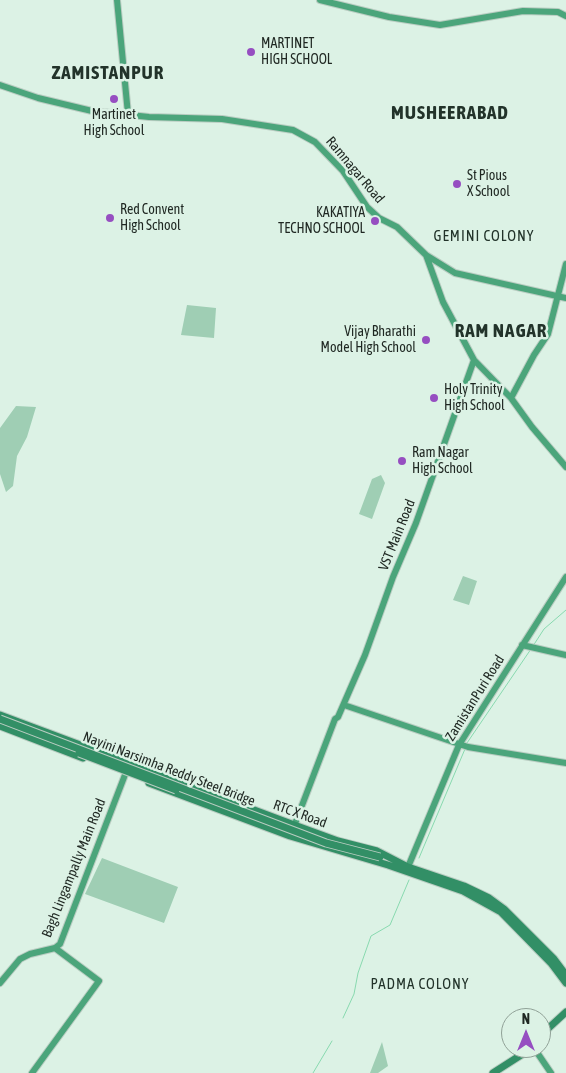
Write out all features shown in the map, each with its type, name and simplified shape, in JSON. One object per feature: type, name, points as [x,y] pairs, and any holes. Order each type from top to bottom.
[{"type":"main road","name":"RTC X Road","points":[[0,715],[130,762],[296,826],[376,852],[408,867],[464,886],[489,898],[550,963],[566,983]]},
{"type":"main road","name":"Nayini Narsimha Reddy Steel Bridge","points":[[0,719],[326,843],[384,857]]},
{"type":"main road","name":"RTC X Road","points":[[0,725],[266,828],[452,886],[502,911],[554,959],[566,974]]},
{"type":"main road","name":"Nayini Narsimha Reddy Steel Bridge","points":[[0,725],[256,820]]},
{"type":"main road","name":"RTC X Road","points":[[256,820],[263,823],[266,828]]},
{"type":"main road","points":[[551,1026],[566,1012]]},
{"type":"main road","points":[[551,1031],[566,1018]]},
{"type":"main road","points":[[486,1073],[509,1058]]},
{"type":"main road","points":[[493,1073],[517,1058]]},
{"type":"street","points":[[117,0],[128,114]]},
{"type":"street","points":[[320,0],[389,17],[440,25],[523,11],[558,12],[566,16]]},
{"type":"street","name":"Ramnagar Road","points":[[0,85],[64,105],[149,118],[222,119],[293,130],[315,142],[342,171],[367,207],[379,218],[398,227],[426,255],[443,302],[474,360],[511,398],[532,427],[566,467]]},
{"type":"street","points":[[426,255],[455,273],[566,298]]},
{"type":"street","points":[[511,398],[534,355],[548,334],[566,264]]},
{"type":"street","name":"VST Main Road","points":[[292,837],[335,719],[338,717],[365,655],[393,577],[416,523],[474,360]]},
{"type":"street","name":"ZamistanPuri Road","points":[[408,867],[463,746],[566,578]]},
{"type":"street","points":[[525,646],[566,655]]},
{"type":"street","points":[[344,704],[463,746],[566,763]]},
{"type":"street","name":"Bagh Lingampally Main Road","points":[[0,983],[20,959],[30,954],[55,948],[60,944],[130,762]]},
{"type":"street","points":[[55,948],[97,980]]},
{"type":"street","points":[[28,1073],[97,980]]},
{"type":"street","points":[[32,1073],[97,980]]},
{"type":"street","points":[[540,1058],[551,1073]]},
{"type":"green space","points":[[187,305],[216,308],[214,338],[181,335]]},
{"type":"green space","points":[[16,406],[36,407],[27,437],[17,456],[13,486],[6,492],[0,474],[0,428]]},
{"type":"green space","points":[[381,475],[385,483],[372,519],[359,514],[372,479]]},
{"type":"green space","points":[[463,576],[477,581],[469,605],[453,600]]},
{"type":"green space","points":[[102,858],[178,887],[164,923],[85,894]]},
{"type":"green space","points":[[382,1042],[388,1066],[378,1073],[370,1073]]},
{"type":"waterway","points":[[533,646],[544,629],[566,610]]},
{"type":"waterway","points":[[467,743],[531,649]]},
{"type":"waterway","points":[[419,858],[465,749]]},
{"type":"waterway","points":[[343,1018],[354,994],[358,973],[371,936],[390,925],[409,880]]},
{"type":"waterway","points":[[313,1073],[332,1041]]},
{"type":"place","name":"MARTINET HIGH SCHOOL","points":[[251,52]]},
{"type":"place","name":"Martinet High School","points":[[114,99]]},
{"type":"place","name":"St Pious X School","points":[[457,184]]},
{"type":"place","name":"Red Convent High School","points":[[110,218]]},
{"type":"place","name":"KAKATIYA TECHNO SCHOOL","points":[[375,221]]},
{"type":"place","name":"Vijay Bharathi Model High School","points":[[426,340]]},
{"type":"place","name":"Holy Trinity High School","points":[[434,398]]},
{"type":"place","name":"Ram Nagar High School","points":[[402,461]]},
{"type":"district","name":"ZAMISTANPUR","points":[[108,73]]},
{"type":"district","name":"MUSHEERABAD","points":[[450,113]]},
{"type":"district","name":"GEMINI COLONY","points":[[484,236]]},
{"type":"district","name":"RAM NAGAR","points":[[501,331]]},
{"type":"district","name":"PADMA COLONY","points":[[420,984]]}]
